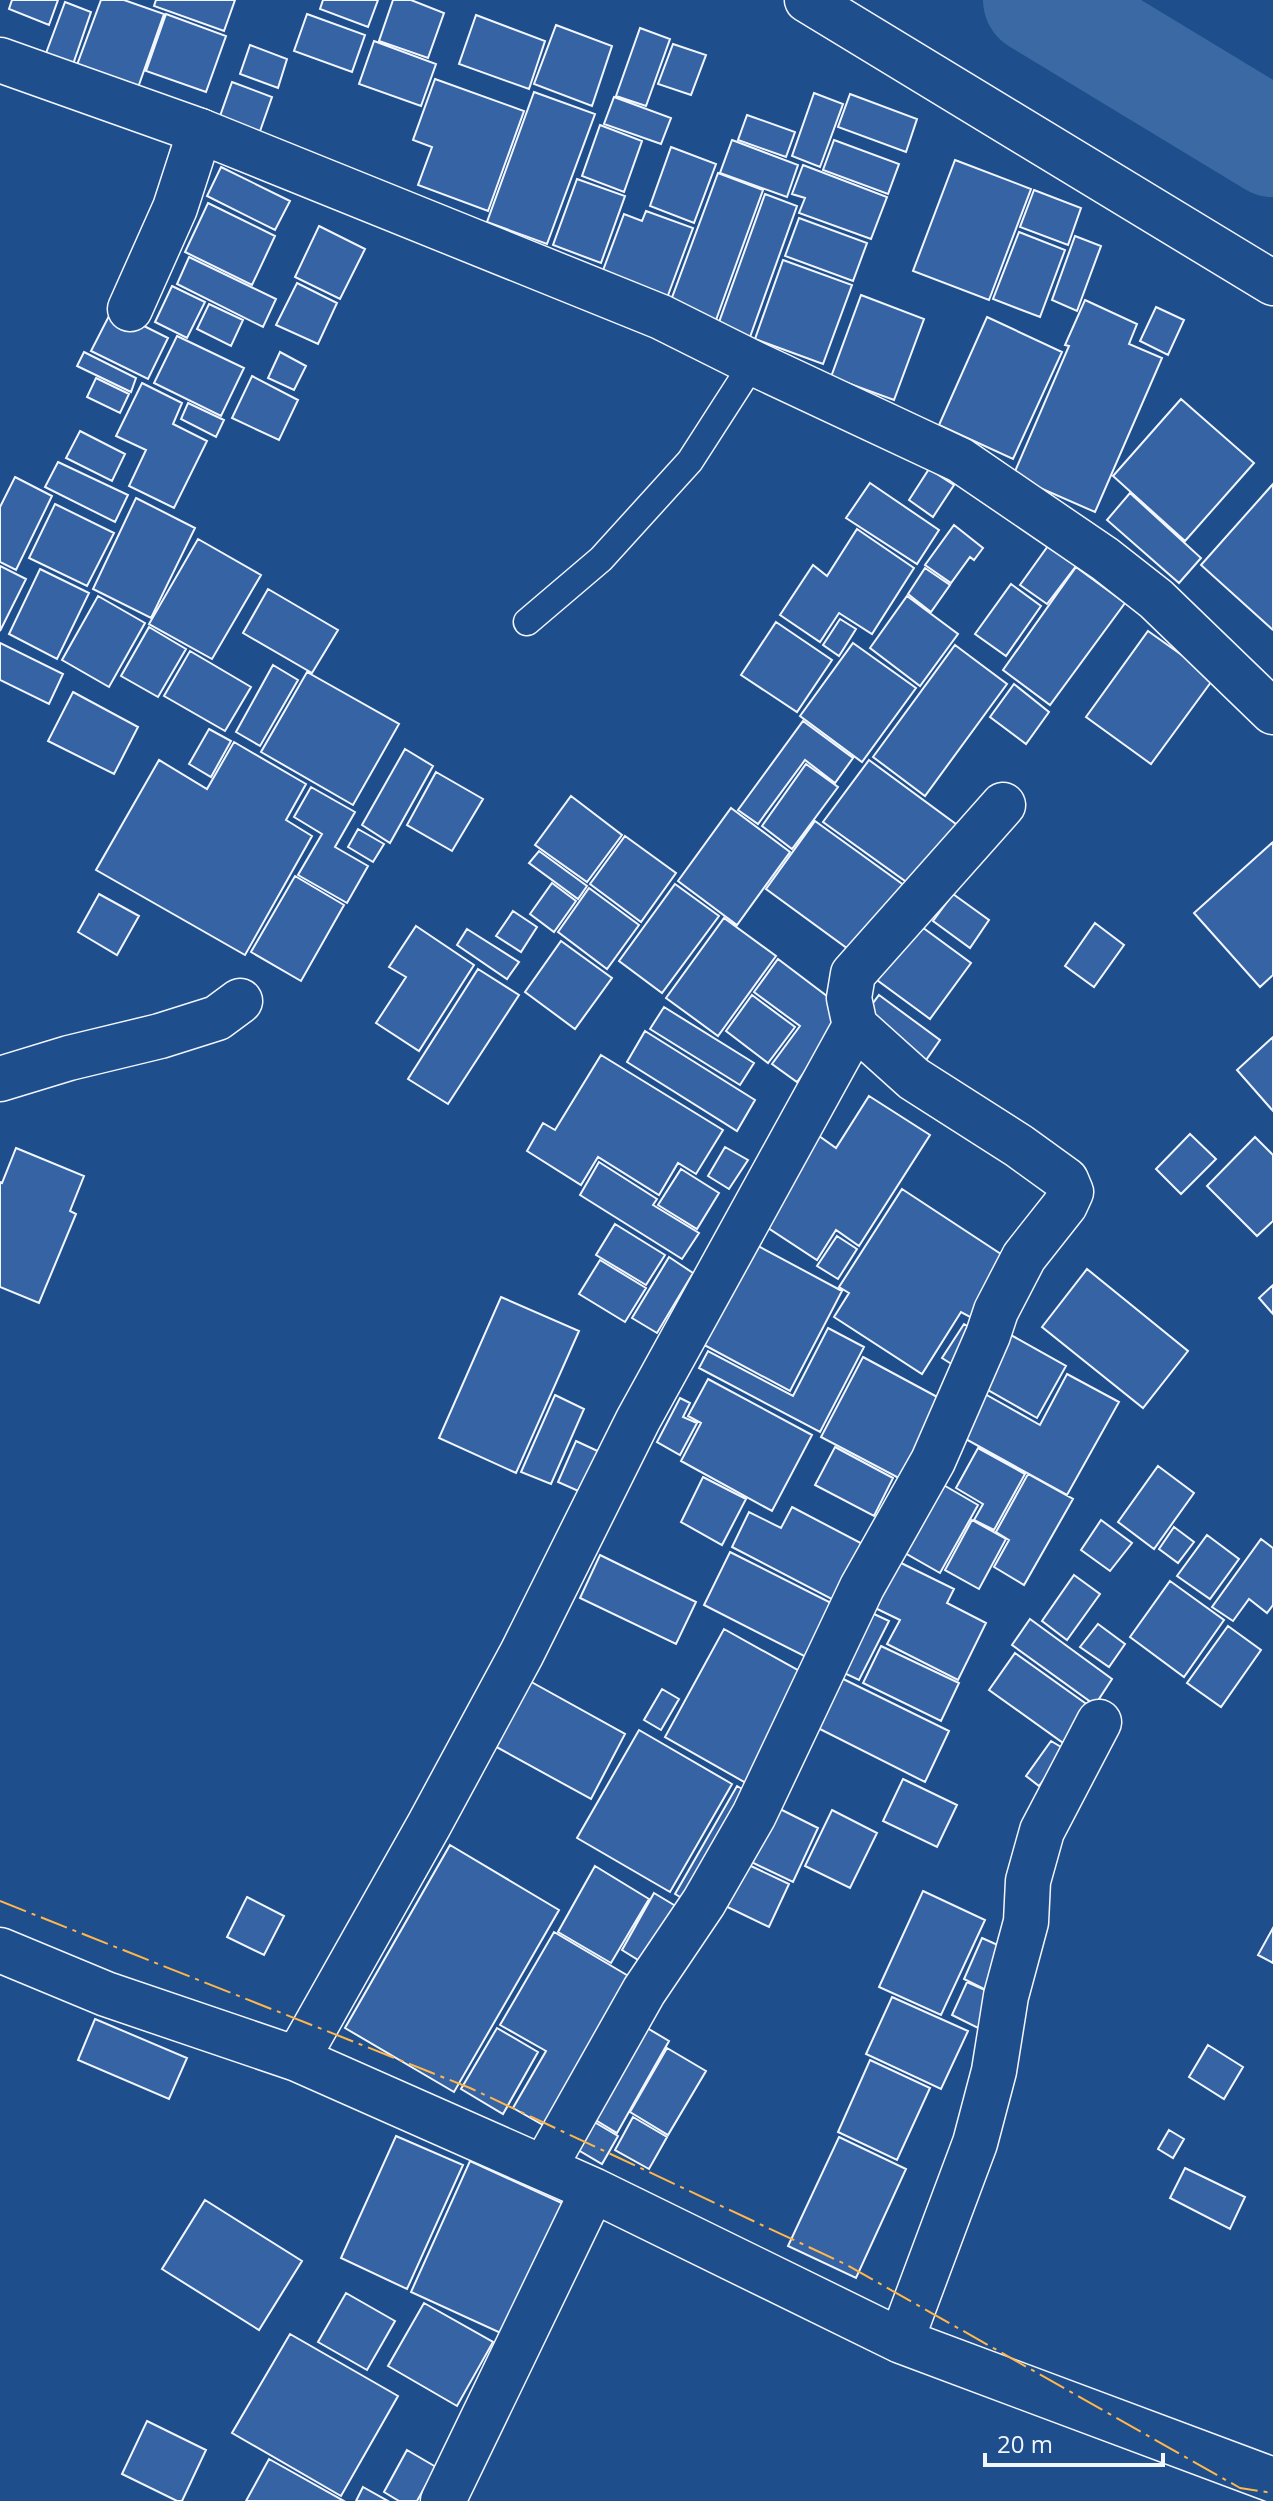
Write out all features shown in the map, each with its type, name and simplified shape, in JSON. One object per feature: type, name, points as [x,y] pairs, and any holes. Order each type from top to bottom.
[{"type":"street","points":[[807,0],[1273,283]]},
{"type":"street","points":[[0,60],[200,131],[661,317],[960,460],[1105,559],[1156,599],[1273,712]]},
{"type":"street","points":[[130,309],[175,208],[200,131]]},
{"type":"street","points":[[544,2168],[644,1991],[704,1902],[754,1815],[862,1587],[933,1461],[1003,1297],[1024,1257],[1065,1205],[1071,1192],[1066,1180],[914,1079],[855,1026],[849,998],[853,974],[1003,805]]},
{"type":"street","points":[[0,1079],[217,1018],[240,1001]]},
{"type":"street","points":[[297,2059],[522,1653],[638,1420],[855,1026]]},
{"type":"street","points":[[901,2341],[975,2143],[994,2071],[1006,1996],[1026,1922],[1028,1881],[1042,1831],[1099,1722]]},
{"type":"street","points":[[0,1950],[106,1994],[297,2059],[593,2190],[901,2341],[1273,2480]]},
{"type":"street","points":[[443,2501],[593,2190]]},
{"type":"lane","points":[[527,622],[601,559],[690,461],[753,363]]},
{"type":"building","points":[[12,0],[58,0],[49,25],[9,9]]},
{"type":"building","points":[[101,0],[124,0],[164,14],[135,96],[74,73]]},
{"type":"building","points":[[156,0],[235,0],[224,31],[154,6]]},
{"type":"building","points":[[323,0],[378,0],[368,27],[320,9]]},
{"type":"building","points":[[393,0],[411,0],[444,13],[428,58],[379,41]]},
{"type":"building","points":[[65,2],[91,12],[70,73],[42,64]]},
{"type":"building","points":[[166,14],[226,36],[206,92],[146,71]]},
{"type":"building","points":[[307,14],[365,35],[352,72],[294,51]]},
{"type":"building","points":[[476,15],[545,41],[529,89],[459,64]]},
{"type":"building","points":[[556,25],[612,46],[592,106],[534,84]]},
{"type":"building","points":[[640,28],[670,39],[646,106],[616,96]]},
{"type":"building","points":[[374,41],[436,64],[421,106],[359,84]]},
{"type":"building","points":[[673,44],[706,55],[691,95],[658,84]]},
{"type":"building","points":[[250,45],[287,59],[278,88],[240,74]]},
{"type":"building","points":[[435,79],[524,111],[488,211],[418,185],[432,147],[413,140]]},
{"type":"building","points":[[232,82],[272,97],[259,134],[219,119]]},
{"type":"building","points":[[534,92],[595,114],[547,244],[487,222]]},
{"type":"building","points":[[814,93],[843,104],[820,167],[792,156]]},
{"type":"building","points":[[850,94],[917,119],[906,152],[838,127]]},
{"type":"building","points":[[614,97],[671,118],[661,144],[604,124]]},
{"type":"building","points":[[747,115],[795,132],[786,157],[738,140]]},
{"type":"building","points":[[600,125],[642,141],[624,192],[582,176]]},
{"type":"building","points":[[732,140],[798,165],[787,197],[720,173]]},
{"type":"building","points":[[834,140],[899,164],[888,194],[823,170]]},
{"type":"building","points":[[671,147],[716,164],[694,223],[650,206]]},
{"type":"building","points":[[955,160],[1031,189],[989,300],[913,271]]},
{"type":"building","points":[[803,165],[887,197],[871,239],[799,213],[805,198],[792,194]]},
{"type":"building","points":[[221,167],[290,201],[275,230],[207,196]]},
{"type":"building","points":[[718,173],[763,190],[716,320],[670,303]]},
{"type":"building","points":[[577,179],[625,196],[601,263],[553,245]]},
{"type":"building","points":[[1034,190],[1081,208],[1068,245],[1020,227]]},
{"type":"building","points":[[765,194],[797,206],[750,337],[718,325]]},
{"type":"building","points":[[208,203],[275,236],[252,285],[185,252]]},
{"type":"building","points":[[646,211],[693,228],[664,306],[599,281],[624,214],[642,221]]},
{"type":"building","points":[[799,218],[867,243],[853,281],[785,256]]},
{"type":"building","points":[[319,226],[365,249],[340,299],[295,277]]},
{"type":"building","points":[[1019,232],[1065,250],[1040,317],[993,299]]},
{"type":"building","points":[[1075,236],[1101,246],[1077,311],[1052,300]]},
{"type":"building","points":[[189,257],[276,299],[263,327],[177,284]]},
{"type":"building","points":[[783,260],[852,285],[823,364],[755,339]]},
{"type":"building","points":[[297,283],[337,303],[318,344],[276,325]]},
{"type":"building","points":[[172,286],[205,302],[187,338],[155,322]]},
{"type":"building","points":[[861,295],[924,319],[894,400],[831,377]]},
{"type":"building","points":[[1085,300],[1137,324],[1129,344],[1162,358],[1095,512],[1013,476],[1069,346],[1065,345]]},
{"type":"building","points":[[209,304],[243,320],[231,346],[197,329]]},
{"type":"building","points":[[1156,307],[1184,320],[1168,355],[1140,341]]},
{"type":"building","points":[[112,310],[168,338],[148,379],[91,351]]},
{"type":"building","points":[[987,317],[1062,352],[1013,459],[939,425]]},
{"type":"building","points":[[177,336],[244,368],[221,416],[154,383]]},
{"type":"building","points":[[84,352],[136,378],[131,392],[77,366]]},
{"type":"building","points":[[280,352],[306,366],[294,390],[268,378]]},
{"type":"building","points":[[252,376],[298,400],[279,440],[232,418]]},
{"type":"building","points":[[96,378],[129,394],[120,413],[87,397]]},
{"type":"building","points":[[142,383],[182,403],[173,424],[207,441],[174,508],[129,486],[146,450],[116,436]]},
{"type":"building","points":[[1181,399],[1254,463],[1185,541],[1113,476]]},
{"type":"building","points":[[188,403],[224,420],[216,437],[181,419]]},
{"type":"building","points":[[80,431],[125,454],[112,481],[66,458]]},
{"type":"building","points":[[58,462],[128,495],[115,522],[45,487]]},
{"type":"building","points":[[929,469],[954,485],[933,517],[909,500]]},
{"type":"building","points":[[15,477],[52,496],[16,570],[0,562],[0,507]]},
{"type":"building","points":[[870,483],[939,530],[917,564],[846,518]]},
{"type":"building","points":[[1273,484],[1273,630],[1201,565]]},
{"type":"building","points":[[1130,493],[1201,558],[1179,583],[1107,520]]},
{"type":"building","points":[[136,498],[195,528],[151,618],[93,589]]},
{"type":"building","points":[[55,504],[114,533],[87,586],[29,558]]},
{"type":"building","points":[[954,525],[983,548],[974,560],[970,557],[951,583],[925,565]]},
{"type":"building","points":[[857,529],[914,568],[872,634],[839,613],[820,642],[780,615],[813,565],[827,576]]},
{"type":"building","points":[[198,539],[261,575],[212,659],[149,624]]},
{"type":"building","points":[[1048,546],[1076,566],[1047,604],[1020,585]]},
{"type":"building","points":[[0,566],[26,579],[0,631]]},
{"type":"building","points":[[1076,567],[1125,603],[1050,705],[1003,670]]},
{"type":"building","points":[[925,568],[950,585],[931,612],[908,594]]},
{"type":"building","points":[[40,569],[89,593],[57,659],[9,634]]},
{"type":"building","points":[[1011,584],[1041,606],[1006,656],[975,634]]},
{"type":"building","points":[[268,589],[338,630],[312,673],[243,633]]},
{"type":"building","points":[[98,596],[145,623],[109,687],[62,660]]},
{"type":"building","points":[[907,596],[958,634],[920,686],[870,648]]},
{"type":"building","points":[[840,619],[856,629],[839,656],[823,645]]},
{"type":"building","points":[[776,622],[832,660],[797,712],[741,675]]},
{"type":"building","points":[[149,627],[186,649],[158,697],[121,676]]},
{"type":"building","points":[[1148,631],[1214,678],[1151,764],[1086,717]]},
{"type":"building","points":[[0,643],[63,674],[49,704],[0,680]]},
{"type":"building","points":[[853,643],[916,688],[862,762],[800,716]]},
{"type":"building","points":[[955,645],[1007,684],[925,796],[873,757]]},
{"type":"building","points":[[190,651],[251,687],[225,731],[164,696]]},
{"type":"building","points":[[273,665],[298,680],[260,746],[236,732]]},
{"type":"building","points":[[307,672],[399,724],[353,805],[261,752]]},
{"type":"building","points":[[1014,684],[1049,712],[1026,744],[990,717]]},
{"type":"building","points":[[73,692],[138,727],[114,774],[48,741]]},
{"type":"building","points":[[803,721],[853,758],[835,783],[805,760],[758,824],[738,810]]},
{"type":"building","points":[[209,729],[231,741],[211,777],[189,764]]},
{"type":"building","points":[[234,742],[306,784],[286,820],[312,836],[245,955],[96,870],[159,760],[207,789]]},
{"type":"building","points":[[405,749],[433,766],[390,843],[362,825]]},
{"type":"building","points":[[869,760],[964,830],[919,891],[823,822]]},
{"type":"building","points":[[806,764],[838,787],[792,849],[762,826]]},
{"type":"building","points":[[436,772],[483,799],[452,851],[407,825]]},
{"type":"building","points":[[311,787],[355,812],[335,847],[368,866],[347,903],[298,875],[322,834],[294,817]]},
{"type":"building","points":[[571,796],[622,835],[587,882],[535,845]]},
{"type":"building","points":[[731,808],[790,852],[737,925],[678,881]]},
{"type":"building","points":[[815,821],[905,886],[855,954],[766,889]]},
{"type":"building","points":[[358,829],[384,844],[373,862],[348,847]]},
{"type":"building","points":[[625,836],[676,873],[641,922],[590,884]]},
{"type":"building","points":[[1273,842],[1273,975],[1260,987],[1194,913]]},
{"type":"building","points":[[539,851],[587,886],[578,899],[529,863]]},
{"type":"building","points":[[295,876],[344,905],[301,981],[251,952]]},
{"type":"building","points":[[552,883],[576,901],[554,932],[530,914]]},
{"type":"building","points":[[675,884],[719,916],[662,993],[619,961]]},
{"type":"building","points":[[589,888],[639,925],[607,969],[558,932]]},
{"type":"building","points":[[99,894],[139,916],[117,955],[78,932]]},
{"type":"building","points":[[953,894],[989,920],[970,948],[933,921]]},
{"type":"building","points":[[513,911],[537,927],[521,952],[496,936]]},
{"type":"building","points":[[907,916],[971,963],[930,1019],[866,972]]},
{"type":"building","points":[[724,918],[776,956],[718,1036],[666,998]]},
{"type":"building","points":[[1095,923],[1124,945],[1094,987],[1065,966]]},
{"type":"building","points":[[416,926],[474,965],[419,1051],[376,1023],[406,977],[389,967]]},
{"type":"building","points":[[467,929],[519,962],[507,979],[457,945]]},
{"type":"building","points":[[561,941],[612,978],[575,1029],[525,992]]},
{"type":"building","points":[[778,959],[848,1012],[797,1082],[772,1064],[800,1026],[754,992]]},
{"type":"building","points":[[478,969],[519,995],[448,1104],[408,1079]]},
{"type":"building","points":[[752,995],[795,1027],[768,1063],[726,1031]]},
{"type":"building","points":[[879,995],[940,1040],[924,1063],[862,1018]]},
{"type":"building","points":[[664,1007],[754,1063],[740,1085],[650,1029]]},
{"type":"building","points":[[645,1031],[755,1100],[737,1131],[627,1062]]},
{"type":"building","points":[[1273,1037],[1273,1111],[1237,1070]]},
{"type":"building","points":[[601,1055],[723,1130],[696,1174],[678,1163],[659,1195],[598,1157],[581,1185],[527,1151],[543,1123],[555,1130]]},
{"type":"building","points":[[869,1096],[930,1135],[859,1246],[836,1230],[817,1260],[762,1224],[819,1136],[836,1148]]},
{"type":"building","points":[[1190,1134],[1216,1159],[1181,1194],[1156,1169]]},
{"type":"building","points":[[1255,1137],[1273,1155],[1273,1221],[1257,1236],[1207,1186]]},
{"type":"building","points":[[725,1147],[748,1160],[729,1189],[708,1176]]},
{"type":"building","points":[[16,1148],[84,1176],[70,1211],[76,1214],[39,1303],[0,1287],[0,1182]]},
{"type":"building","points":[[599,1162],[657,1199],[653,1205],[699,1233],[682,1259],[580,1195]]},
{"type":"building","points":[[681,1169],[719,1193],[697,1229],[658,1205]]},
{"type":"building","points":[[902,1189],[1010,1260],[972,1318],[961,1312],[922,1374],[834,1317],[849,1293],[839,1287]]},
{"type":"building","points":[[615,1224],[665,1255],[646,1285],[596,1255]]},
{"type":"building","points":[[837,1236],[857,1249],[838,1279],[817,1266]]},
{"type":"building","points":[[747,1240],[842,1291],[790,1391],[695,1340]]},
{"type":"building","points":[[669,1257],[693,1273],[657,1333],[632,1318]]},
{"type":"building","points":[[600,1260],[646,1288],[625,1322],[579,1294]]},
{"type":"building","points":[[1087,1269],[1188,1351],[1143,1408],[1042,1327]]},
{"type":"building","points":[[1273,1285],[1273,1314],[1259,1298]]},
{"type":"building","points":[[501,1297],[579,1331],[516,1473],[439,1438]]},
{"type":"building","points":[[964,1324],[983,1336],[961,1370],[942,1358]]},
{"type":"building","points":[[828,1328],[864,1347],[820,1432],[699,1368],[708,1351],[793,1396]]},
{"type":"building","points":[[1002,1330],[1066,1366],[1037,1418],[974,1382]]},
{"type":"building","points":[[863,1357],[954,1406],[912,1485],[821,1437]]},
{"type":"building","points":[[1067,1374],[1119,1402],[1067,1495],[953,1432],[976,1389],[1040,1425]]},
{"type":"building","points":[[708,1379],[812,1435],[772,1511],[681,1461],[701,1423],[688,1416]]},
{"type":"building","points":[[555,1395],[584,1409],[551,1484],[521,1472]]},
{"type":"building","points":[[680,1398],[690,1403],[683,1417],[697,1423],[680,1455],[657,1442]]},
{"type":"building","points":[[576,1441],[602,1453],[585,1494],[558,1482]]},
{"type":"building","points":[[835,1447],[893,1478],[874,1516],[815,1485]]},
{"type":"building","points":[[978,1448],[1025,1474],[994,1530],[974,1520],[983,1504],[956,1488]]},
{"type":"building","points":[[1158,1466],[1194,1493],[1154,1549],[1118,1522]]},
{"type":"building","points":[[1028,1474],[1073,1499],[1024,1585],[994,1567],[1009,1540],[996,1532]]},
{"type":"building","points":[[928,1476],[978,1505],[940,1573],[891,1545]]},
{"type":"building","points":[[703,1477],[746,1499],[722,1545],[681,1522]]},
{"type":"building","points":[[792,1507],[874,1550],[845,1606],[732,1547],[749,1512],[781,1528]]},
{"type":"building","points":[[972,1520],[1006,1539],[979,1589],[945,1570]]},
{"type":"building","points":[[1101,1520],[1132,1543],[1110,1571],[1081,1550]]},
{"type":"building","points":[[1174,1527],[1194,1542],[1178,1563],[1159,1549]]},
{"type":"building","points":[[1207,1535],[1239,1559],[1210,1599],[1177,1576]]},
{"type":"building","points":[[1261,1539],[1273,1548],[1273,1605],[1267,1613],[1249,1599],[1233,1621],[1212,1607]]},
{"type":"building","points":[[730,1552],[841,1608],[814,1661],[704,1605]]},
{"type":"building","points":[[600,1555],[696,1602],[676,1644],[580,1598]]},
{"type":"building","points":[[895,1560],[954,1589],[947,1603],[986,1623],[958,1680],[887,1644],[900,1620],[871,1606]]},
{"type":"building","points":[[1074,1575],[1100,1594],[1067,1640],[1042,1621]]},
{"type":"building","points":[[1170,1581],[1224,1620],[1184,1677],[1130,1637]]},
{"type":"building","points":[[857,1606],[889,1621],[859,1680],[827,1665]]},
{"type":"building","points":[[1030,1619],[1112,1679],[1095,1705],[1012,1645]]},
{"type":"building","points":[[1098,1624],[1125,1644],[1109,1667],[1080,1647]]},
{"type":"building","points":[[1228,1626],[1261,1650],[1221,1707],[1187,1683]]},
{"type":"building","points":[[724,1629],[812,1678],[753,1787],[665,1737]]},
{"type":"building","points":[[881,1646],[959,1683],[941,1721],[863,1683]]},
{"type":"building","points":[[1015,1653],[1092,1708],[1066,1745],[989,1690]]},
{"type":"building","points":[[827,1671],[949,1731],[925,1782],[802,1720]]},
{"type":"building","points":[[526,1679],[625,1734],[591,1799],[491,1744]]},
{"type":"building","points":[[662,1689],[679,1699],[661,1730],[644,1720]]},
{"type":"building","points":[[639,1730],[732,1784],[670,1892],[577,1838]]},
{"type":"building","points":[[1051,1741],[1066,1750],[1039,1786],[1026,1776]]},
{"type":"building","points":[[903,1779],[957,1805],[937,1847],[883,1821]]},
{"type":"building","points":[[737,1786],[758,1798],[696,1906],[675,1894]]},
{"type":"building","points":[[766,1802],[818,1828],[793,1882],[739,1856]]},
{"type":"building","points":[[832,1810],[877,1833],[850,1888],[805,1866]]},
{"type":"building","points":[[450,1845],[559,1910],[454,2092],[345,2028]]},
{"type":"building","points":[[736,1859],[789,1884],[769,1927],[715,1901]]},
{"type":"building","points":[[595,1866],[649,1899],[611,1963],[558,1932]]},
{"type":"building","points":[[923,1891],[985,1920],[941,2015],[879,1987]]},
{"type":"building","points":[[654,1893],[689,1914],[656,1971],[622,1950]]},
{"type":"building","points":[[247,1897],[284,1916],[264,1955],[227,1937]]},
{"type":"building","points":[[1273,1928],[1273,1963],[1258,1955]]},
{"type":"building","points":[[554,1932],[642,1984],[557,2133],[513,2108],[546,2051],[500,2025]]},
{"type":"building","points":[[982,1938],[1009,1950],[990,1992],[964,1979]]},
{"type":"building","points":[[967,1982],[994,1994],[978,2028],[952,2015]]},
{"type":"building","points":[[892,1997],[968,2031],[941,2089],[866,2054]]},
{"type":"building","points":[[95,2019],[187,2058],[169,2099],[78,2060]]},
{"type":"building","points":[[632,2019],[669,2041],[617,2133],[579,2110]]},
{"type":"building","points":[[497,2028],[538,2052],[503,2114],[461,2089]]},
{"type":"building","points":[[1208,2045],[1243,2067],[1224,2099],[1189,2077]]},
{"type":"building","points":[[667,2048],[706,2071],[668,2135],[630,2112]]},
{"type":"building","points":[[870,2060],[930,2088],[897,2160],[838,2132]]},
{"type":"building","points":[[584,2116],[618,2136],[602,2164],[568,2144]]},
{"type":"building","points":[[633,2117],[667,2137],[649,2169],[615,2150]]},
{"type":"building","points":[[1169,2130],[1184,2139],[1173,2158],[1158,2149]]},
{"type":"building","points":[[396,2136],[463,2165],[407,2289],[341,2258]]},
{"type":"building","points":[[839,2137],[906,2169],[856,2278],[788,2246]]},
{"type":"building","points":[[470,2161],[564,2204],[505,2335],[411,2292]]},
{"type":"building","points":[[1185,2168],[1245,2197],[1230,2229],[1170,2198]]},
{"type":"building","points":[[205,2200],[302,2261],[259,2330],[162,2269]]},
{"type":"building","points":[[346,2293],[395,2321],[367,2370],[318,2342]]},
{"type":"building","points":[[424,2303],[493,2342],[457,2406],[388,2366]]},
{"type":"building","points":[[290,2334],[398,2396],[341,2496],[232,2433]]},
{"type":"building","points":[[147,2421],[206,2450],[182,2501],[122,2474]]},
{"type":"building","points":[[407,2450],[436,2467],[417,2501],[399,2501],[384,2492]]},
{"type":"building","points":[[269,2459],[344,2501],[246,2501]]},
{"type":"building","points":[[363,2487],[388,2501],[356,2501]]},
{"type":"waterway","points":[[1037,0],[1273,143]]},
{"type":"power","points":[[0,1901],[470,2088],[847,2265],[1240,2488],[1273,2493]]}]
